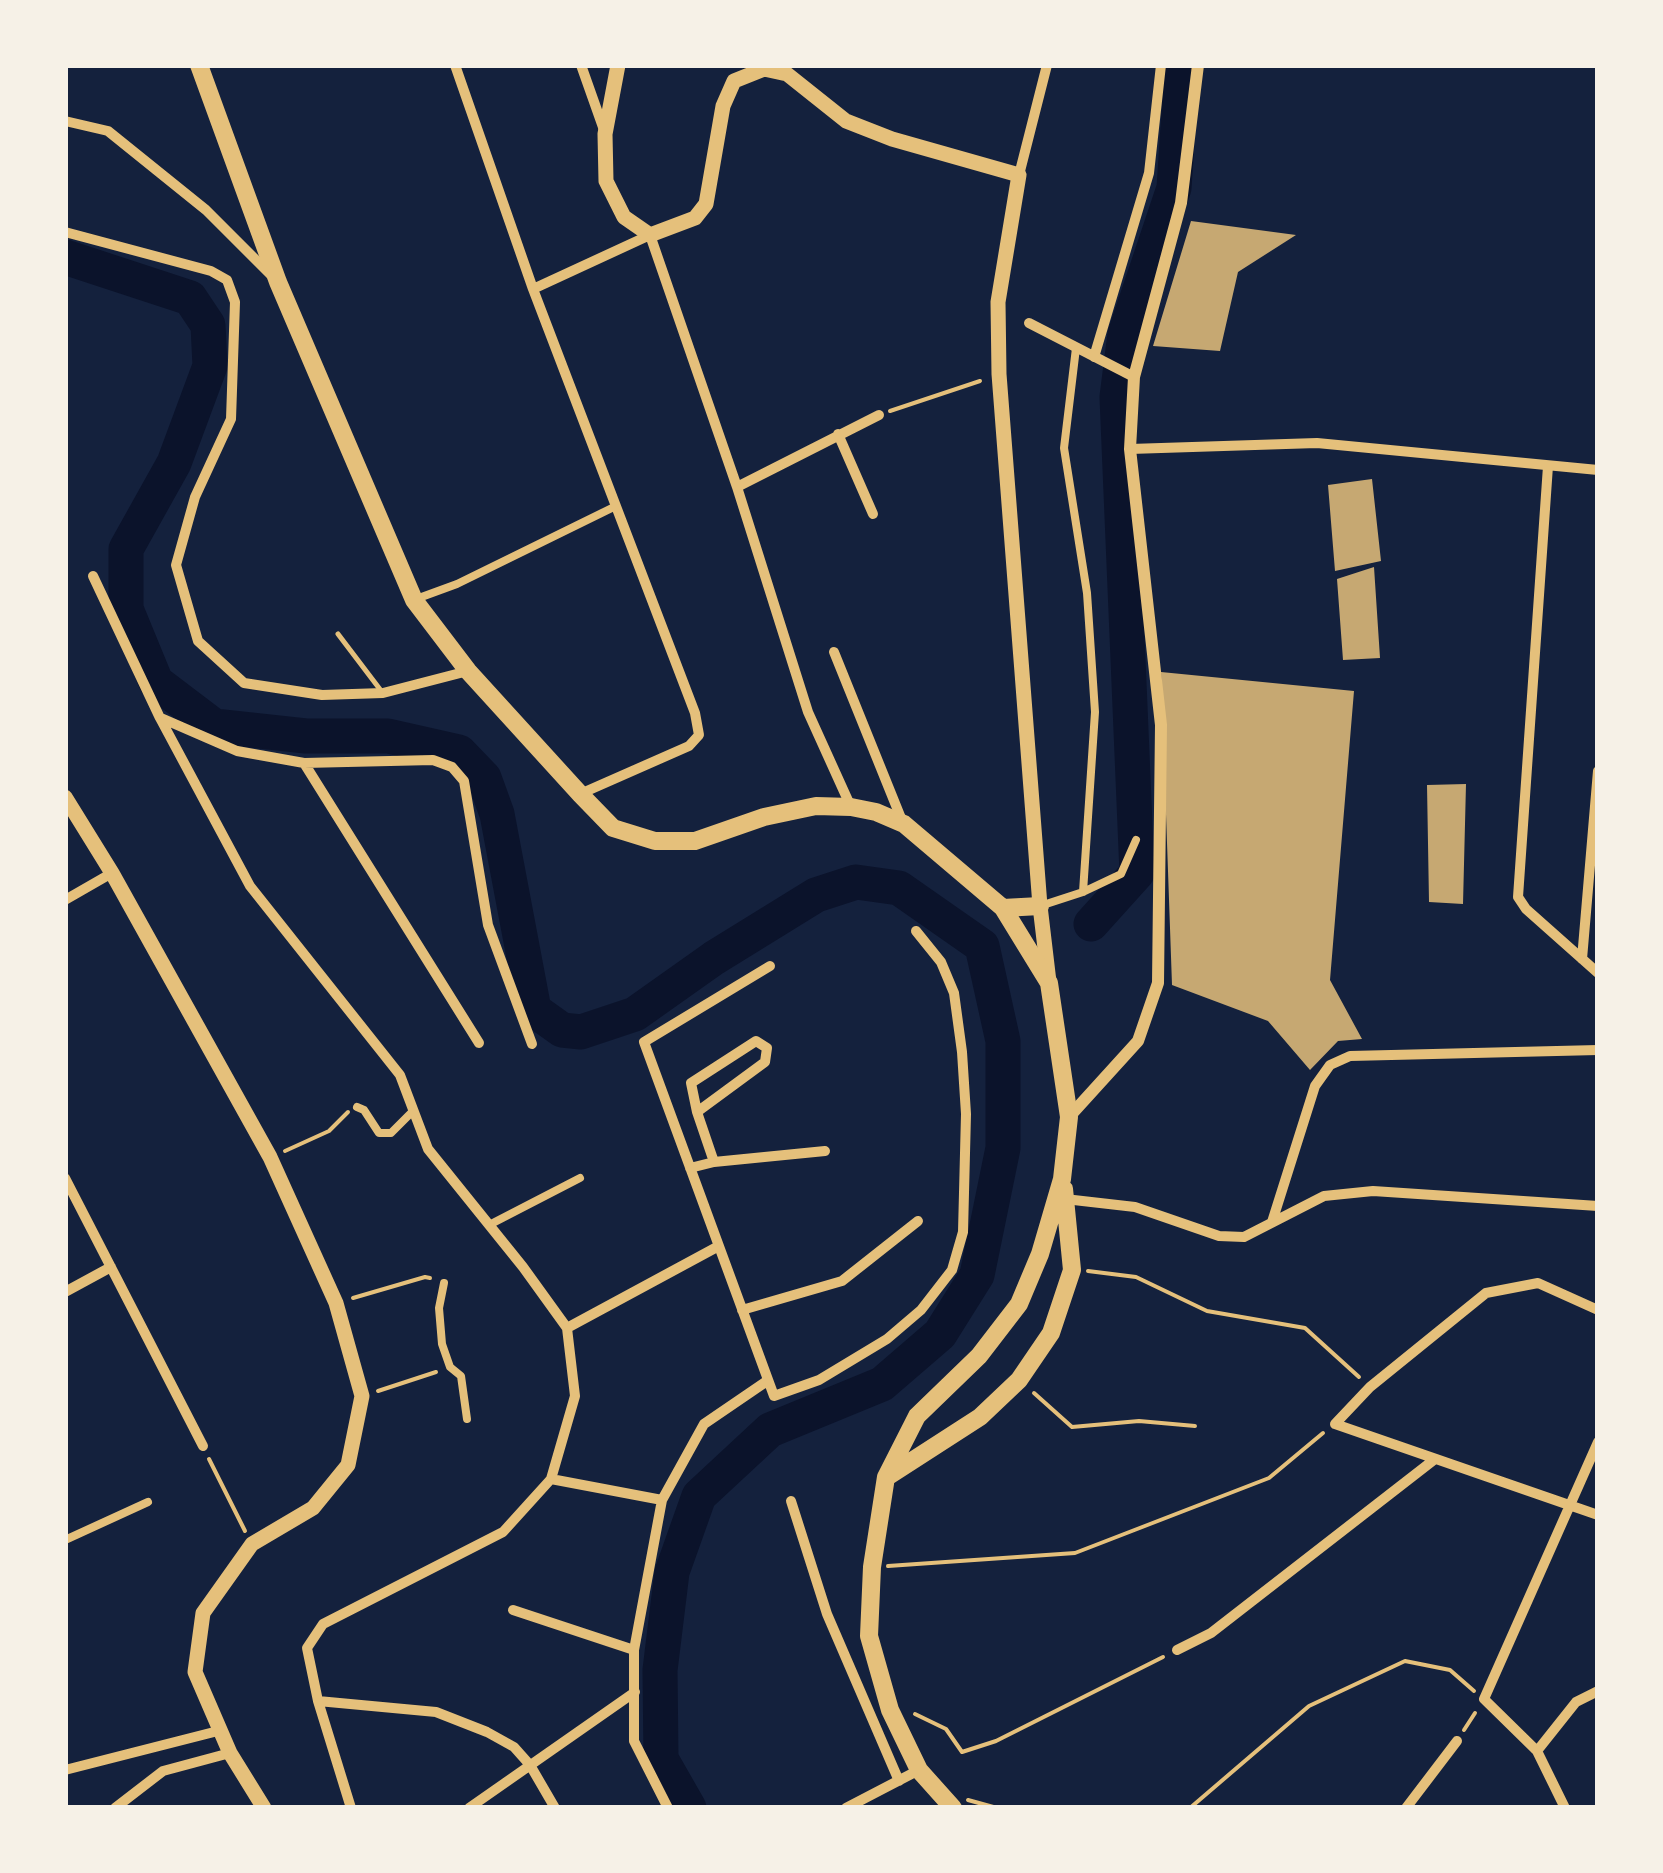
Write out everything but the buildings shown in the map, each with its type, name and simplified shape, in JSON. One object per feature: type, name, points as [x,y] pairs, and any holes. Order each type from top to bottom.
[{"type":"main road","points":[[199,65],[278,282],[414,600],[468,671],[580,794],[614,828],[654,841],[695,841],[764,817],[816,806],[876,812],[904,824],[1003,908],[1049,983]]},
{"type":"main road","points":[[618,65],[605,134],[606,181],[624,216],[650,235],[695,218],[706,204],[722,106],[734,82],[764,70],[786,74],[846,121],[892,140],[1019,174],[998,302],[999,374],[1040,906],[1069,1117],[1062,1179],[1040,1254],[1018,1304],[979,1356],[917,1416],[886,1477],[872,1567],[869,1636],[890,1710],[919,1770],[952,1808]]},
{"type":"main road","points":[[67,807],[112,872],[270,1157],[336,1303],[362,1396],[348,1465],[312,1508],[252,1544],[202,1613],[195,1672],[218,1731],[264,1808]]},
{"type":"main road","points":[[1003,908],[1040,906]]},
{"type":"main road","points":[[886,1477],[980,1416],[1019,1380],[1051,1334],[1072,1270],[1062,1179]]},
{"type":"street","points":[[454,65],[533,289],[695,713],[699,735],[690,746],[580,794]]},
{"type":"street","points":[[582,65],[605,134]]},
{"type":"street","points":[[1019,174],[1046,65]]},
{"type":"street","points":[[1094,357],[1149,173],[1161,65]]},
{"type":"street","points":[[1069,1117],[1138,1041],[1158,984],[1161,725],[1130,449],[1131,376],[1181,203],[1198,65]]},
{"type":"street","points":[[65,121],[108,131],[206,210],[278,282]]},
{"type":"street","points":[[65,232],[211,271],[227,280],[235,302],[231,419],[195,497],[176,565],[198,642],[244,683],[322,695],[382,693],[468,671]]},
{"type":"street","points":[[533,289],[650,235],[737,487],[808,712],[852,807]]},
{"type":"street","points":[[1029,322],[1131,376]]},
{"type":"street","points":[[1076,348],[1064,448],[1086,593],[1095,712],[1084,892]]},
{"type":"street","points":[[737,487],[879,414]]},
{"type":"street","points":[[838,434],[873,514]]},
{"type":"street","points":[[1130,449],[1316,443],[1598,470]]},
{"type":"street","points":[[1548,466],[1518,897],[1526,910],[1598,974]]},
{"type":"street","points":[[414,600],[457,584],[616,506]]},
{"type":"street","points":[[93,576],[160,718],[250,886],[400,1075],[428,1149],[567,1328],[575,1396],[550,1478],[503,1532],[323,1624],[306,1648],[351,1808]]},
{"type":"street","points":[[834,652],[904,824]]},
{"type":"street","points":[[160,718],[236,752],[304,762],[433,760],[452,767],[464,781],[488,924],[532,1044]]},
{"type":"street","points":[[304,762],[479,1043]]},
{"type":"street","points":[[1582,959],[1598,771]]},
{"type":"street","points":[[1040,906],[1084,892],[1120,874],[1136,840]]},
{"type":"street","points":[[65,900],[112,872]]},
{"type":"street","points":[[770,966],[644,1042],[774,1396],[818,1380],[887,1339],[921,1310],[952,1270],[962,1232],[966,1114],[962,1052],[954,993],[941,962],[916,930]]},
{"type":"street","points":[[696,1112],[764,1062],[767,1048],[756,1041],[691,1083],[696,1112],[714,1162]]},
{"type":"street","points":[[1272,1222],[1315,1086],[1330,1065],[1350,1056],[1598,1050]]},
{"type":"street","points":[[356,1107],[364,1110],[379,1133],[392,1133],[413,1111]]},
{"type":"street","points":[[690,1168],[825,1151]]},
{"type":"street","points":[[65,1178],[203,1446]]},
{"type":"street","points":[[489,1225],[580,1178]]},
{"type":"street","points":[[1065,1198],[1135,1208],[1219,1236],[1244,1237],[1324,1196],[1373,1191],[1598,1206]]},
{"type":"street","points":[[742,1310],[842,1281],[918,1221]]},
{"type":"street","points":[[567,1328],[717,1247]]},
{"type":"street","points":[[65,1292],[111,1266]]},
{"type":"street","points":[[444,1282],[438,1308],[442,1344],[450,1367],[461,1376],[467,1419]]},
{"type":"street","points":[[1598,1310],[1538,1283],[1486,1292],[1370,1388],[1335,1424],[1598,1516]]},
{"type":"street","points":[[668,1808],[634,1742],[634,1650],[662,1500],[704,1424],[767,1381]]},
{"type":"street","points":[[1565,1808],[1537,1750],[1484,1699],[1598,1442]]},
{"type":"street","points":[[1176,1650],[1211,1633],[1435,1459]]},
{"type":"street","points":[[550,1478],[662,1500]]},
{"type":"street","points":[[791,1501],[828,1614],[899,1781]]},
{"type":"street","points":[[65,1540],[148,1502]]},
{"type":"street","points":[[513,1610],[634,1650]]},
{"type":"street","points":[[1537,1750],[1576,1702],[1598,1691]]},
{"type":"street","points":[[469,1808],[636,1692]]},
{"type":"street","points":[[318,1701],[436,1712],[487,1732],[514,1747],[556,1808]]},
{"type":"street","points":[[65,1770],[218,1731]]},
{"type":"street","points":[[1406,1808],[1457,1741]]},
{"type":"street","points":[[114,1808],[162,1771],[230,1753]]},
{"type":"street","points":[[846,1808],[919,1770]]},
{"type":"lane","points":[[338,634],[382,693]]},
{"type":"path","points":[[879,414],[999,374]]},
{"type":"path","points":[[270,1157],[329,1131],[356,1107]]},
{"type":"path","points":[[1072,1270],[1136,1277],[1207,1311],[1305,1328],[1370,1388]]},
{"type":"path","points":[[336,1303],[425,1276],[444,1282]]},
{"type":"path","points":[[362,1396],[450,1367]]},
{"type":"path","points":[[1019,1380],[1072,1427],[1139,1422],[1195,1426]]},
{"type":"path","points":[[872,1567],[1075,1553],[1269,1478],[1335,1424]]},
{"type":"path","points":[[203,1446],[252,1544]]},
{"type":"path","points":[[890,1710],[926,1718],[946,1729],[962,1752],[996,1741],[1176,1650]]},
{"type":"path","points":[[1190,1808],[1308,1706],[1405,1661],[1450,1670],[1484,1699],[1457,1741]]},
{"type":"waterway","points":[[1091,924],[1137,873],[1117,397],[1125,334],[1174,188],[1182,65]]},
{"type":"waterway","points":[[65,257],[190,298],[208,325],[210,366],[174,463],[126,549],[126,609],[156,682],[214,726],[306,736],[388,736],[459,752],[484,778],[497,814],[534,1010],[562,1030],[581,1032],[635,1014],[714,958],[816,895],[856,882],[899,888],[982,946],[1003,1041],[1003,1148],[977,1275],[940,1334],[882,1384],[770,1430],[699,1496],[672,1572],[660,1670],[661,1759],[689,1808]]}]
